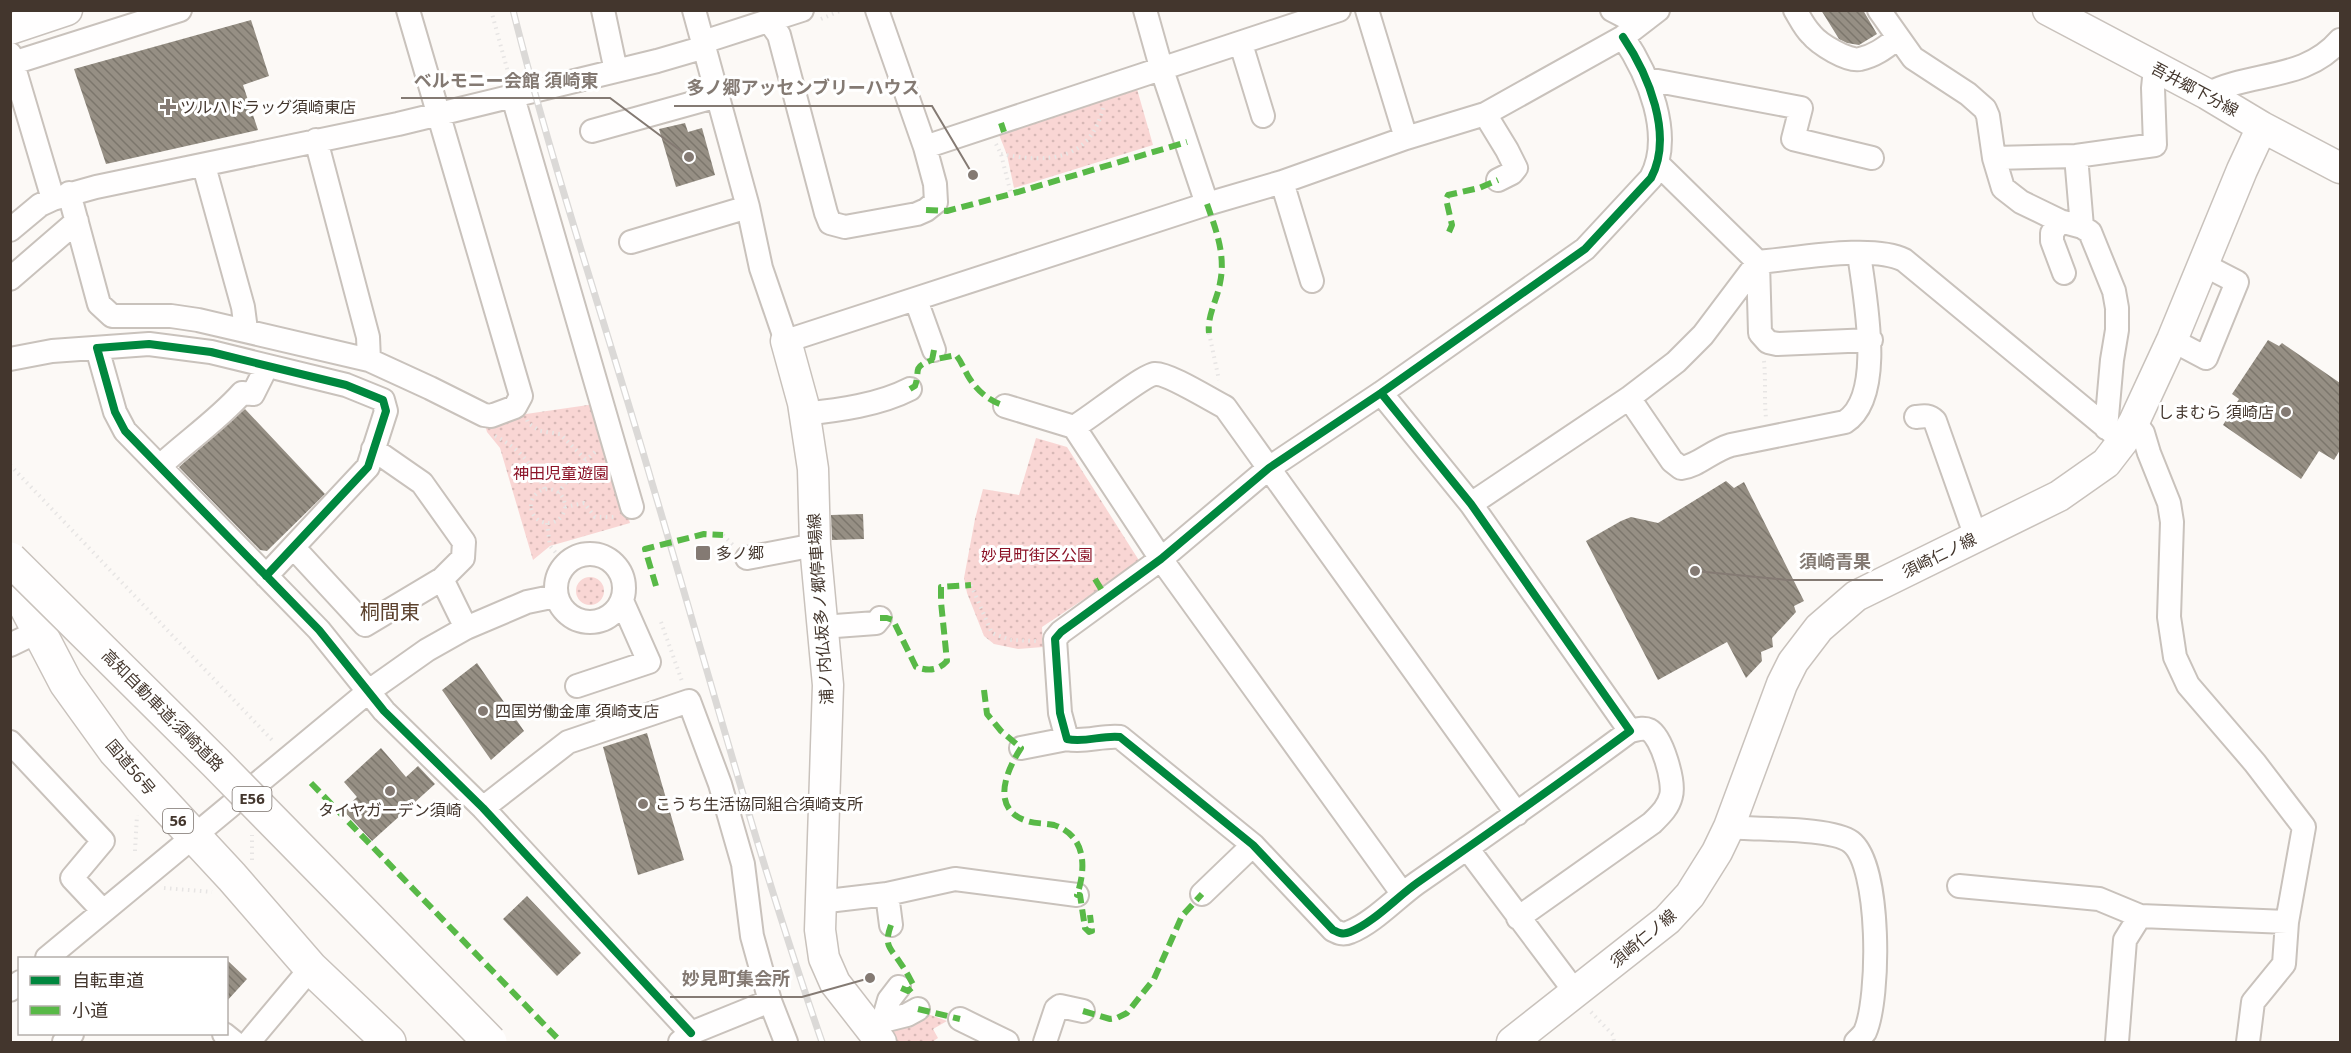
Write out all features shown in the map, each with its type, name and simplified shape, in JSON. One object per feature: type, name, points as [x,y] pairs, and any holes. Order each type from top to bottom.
[{"type":"highway","name":"高知自動車道;須崎道路","points":[[10,559],[216,763],[490,1042]]},
{"type":"highway","name":"国道56号","points":[[10,567],[20,595],[25,638],[66,683],[115,751],[232,877],[311,968],[389,1042]]},
{"type":"main road","points":[[10,29],[68,10]]},
{"type":"main road","name":"吾井郷下分線","points":[[2048,10],[2340,168]]},
{"type":"main road","name":"須崎仁ノ線","points":[[1512,1042],[1580,1005],[1690,895],[1717,852],[1729,827],[1782,684],[1793,662],[1819,628],[1856,596],[2059,496],[2106,463],[2121,430],[2172,340],[2202,264],[2262,127]]},
{"type":"main road","name":"浦ノ内仏坂多ノ郷停車場線","points":[[786,341],[803,403],[813,470],[815,545],[828,685],[819,902],[820,930],[824,958],[836,983],[878,1031]]},
{"type":"street","points":[[10,16],[24,10]]},
{"type":"street","points":[[180,10],[12,58],[61,196],[77,220],[99,304],[112,316],[171,316],[246,330],[369,360],[430,387],[484,415],[491,416],[515,407],[521,396],[408,10]]},
{"type":"street","points":[[603,10],[616,71]]},
{"type":"street","points":[[694,10],[748,207],[761,268],[786,341],[1207,204],[1282,182],[1406,138],[1485,114],[1631,31],[1658,10]]},
{"type":"street","points":[[10,230],[40,205],[61,196],[398,124],[438,114],[512,90],[616,71],[704,45],[802,10]]},
{"type":"street","points":[[769,21],[779,34],[825,213],[830,223],[845,227],[917,214],[936,202],[935,184],[925,147],[877,10]]},
{"type":"street","points":[[1146,10],[1161,67],[1207,204]]},
{"type":"street","points":[[925,147],[1102,90],[1161,67],[1241,44],[1340,10]]},
{"type":"street","points":[[1367,10],[1406,138]]},
{"type":"street","points":[[1066,739],[1060,713],[1055,639],[1061,632],[1161,559],[1269,468],[1381,393],[1585,249],[1650,178],[1658,164],[1660,153],[1657,114],[1631,31],[1612,10]]},
{"type":"street","points":[[1795,10],[1811,35],[1833,51],[1851,60],[1876,54],[1898,38]]},
{"type":"street","points":[[1880,10],[1913,58],[1931,72],[1968,94],[1984,109],[1988,116],[1994,158],[2003,188],[2012,197],[2060,221],[2082,227],[2090,232],[2114,291],[2117,308],[2117,330],[2112,360],[2121,430]]},
{"type":"street","points":[[2207,94],[2225,85],[2292,70],[2319,60],[2340,40]]},
{"type":"street","points":[[1241,44],[1263,117]]},
{"type":"street","points":[[1994,158],[2076,156],[2155,145],[2153,88],[2155,68]]},
{"type":"street","points":[[1647,79],[1801,108],[1793,139],[1872,158]]},
{"type":"street","points":[[512,90],[625,512]]},
{"type":"street","points":[[592,131],[718,96]]},
{"type":"street","points":[[1485,114],[1516,168],[1512,173],[1498,180]]},
{"type":"street","points":[[316,140],[368,337],[369,360]]},
{"type":"street","points":[[2076,156],[2082,227]]},
{"type":"street","points":[[1658,164],[1758,262],[1761,333],[1768,342],[1777,344],[1870,340]]},
{"type":"street","points":[[204,166],[243,307],[246,330]]},
{"type":"street","points":[[1282,182],[1312,281]]},
{"type":"street","points":[[631,242],[748,207]]},
{"type":"street","points":[[10,279],[77,220]]},
{"type":"street","points":[[2060,221],[2052,233],[2052,241],[2064,273]]},
{"type":"street","points":[[1629,398],[1672,461],[1680,468],[1691,466],[1715,450],[1845,422],[1856,416],[1863,403],[1871,350],[1859,253]]},
{"type":"street","points":[[1472,504],[1629,398],[1676,362],[1703,335],[1758,262],[1859,253],[1884,254],[1904,260],[2121,430],[2143,433],[2171,513],[2169,617],[2175,657],[2188,685],[2304,827],[2287,922],[2284,964],[2253,1002],[2248,1042]]},
{"type":"street","points":[[2172,340],[2206,358],[2237,282],[2202,264]]},
{"type":"street","points":[[916,300],[934,350]]},
{"type":"street","points":[[10,359],[52,351],[149,344],[211,352],[346,385],[383,400],[386,411],[369,468],[266,576]]},
{"type":"street","points":[[97,348],[115,412],[125,431],[319,630],[384,711],[483,808],[685,1038],[770,1001]]},
{"type":"street","points":[[160,466],[229,407],[242,393],[253,394],[267,366]]},
{"type":"street","points":[[1074,427],[1092,417],[1142,379],[1154,374],[1165,376],[1225,407],[1517,814]]},
{"type":"street","points":[[804,414],[885,399],[910,389]]},
{"type":"street","points":[[1381,393],[1472,504],[1630,731]]},
{"type":"street","points":[[1005,406],[1074,427],[1161,559],[1402,893]]},
{"type":"street","points":[[1916,417],[1930,417],[1935,421],[1976,537]]},
{"type":"street","points":[[294,548],[365,625],[442,579],[463,558],[464,543],[422,483],[374,449]]},
{"type":"street","points":[[747,558],[815,545]]},
{"type":"street","points":[[598,554],[609,559],[623,578],[622,601],[608,618],[587,623],[567,614],[560,606],[556,596],[559,573],[575,556],[598,554]]},
{"type":"street","points":[[442,579],[466,628]]},
{"type":"street","points":[[48,957],[369,691],[427,650],[466,628],[527,602],[556,596]]},
{"type":"street","points":[[577,686],[649,662],[622,601]]},
{"type":"street","points":[[822,627],[876,623],[880,618]]},
{"type":"street","points":[[483,808],[568,742],[689,701],[720,784],[743,864],[752,936],[770,1001],[786,1042]]},
{"type":"street","points":[[1021,748],[1066,739],[1080,741],[1120,737],[1252,845],[1333,930],[1341,934],[1348,933],[1362,925],[1402,893],[1517,814],[1630,731],[1645,729],[1651,731],[1658,740],[1671,777],[1671,798],[1666,808],[1652,823],[1518,918]]},
{"type":"street","points":[[10,742],[103,841],[72,878],[103,911]]},
{"type":"street","points":[[1729,827],[1834,835],[1850,841],[1864,858],[1869,882],[1876,952],[1874,990],[1864,1032],[1856,1042]]},
{"type":"street","points":[[1202,894],[1252,845]]},
{"type":"street","points":[[1467,848],[1580,1005]]},
{"type":"street","points":[[819,902],[887,894],[956,879],[1077,895]]},
{"type":"street","points":[[1959,886],[2099,899],[2140,916],[2287,922]]},
{"type":"street","points":[[887,894],[891,925]]},
{"type":"street","points":[[2117,1042],[2125,940],[2140,916]]},
{"type":"street","points":[[249,1042],[311,968]]},
{"type":"street","points":[[878,1031],[889,1000],[899,987]]},
{"type":"street","points":[[1044,1042],[1056,1009],[1060,1006],[1083,1011]]},
{"type":"street","points":[[878,1031],[918,1009]]},
{"type":"street","points":[[960,1019],[1006,1042]]},
{"type":"path","points":[[491,10],[512,90]]},
{"type":"path","points":[[1001,154],[1042,159],[1070,153],[1084,144],[1096,128],[1104,102],[1102,90]]},
{"type":"path","points":[[993,135],[1001,154],[1011,195]]},
{"type":"path","points":[[1209,333],[1225,407]]},
{"type":"path","points":[[1761,333],[1767,384],[1764,390],[1767,437]]},
{"type":"path","points":[[526,414],[528,423],[540,432],[560,434],[587,461]]},
{"type":"path","points":[[487,432],[512,445],[535,469],[545,490]]},
{"type":"path","points":[[558,493],[577,468],[600,447]]},
{"type":"path","points":[[10,465],[272,740]]},
{"type":"path","points":[[545,490],[558,493],[565,507],[560,518],[548,523],[535,516],[532,506],[536,495],[545,490]]},
{"type":"path","points":[[565,507],[584,502],[595,517],[625,512]]},
{"type":"path","points":[[548,523],[550,546],[556,553]]},
{"type":"path","points":[[971,585],[992,633],[1010,640],[1033,642],[1055,639]]},
{"type":"path","points":[[661,622],[689,701]]},
{"type":"path","points":[[135,851],[137,815]]},
{"type":"path","points":[[252,825],[252,860]]},
{"type":"path","points":[[164,888],[215,892]]},
{"type":"path","points":[[1580,1005],[1593,1012],[1613,1035],[1614,1042]]},
{"type":"green space","points":[[1137,89],[1153,145],[1014,188],[1007,155],[998,132]]},
{"type":"green space","name":"神田児童遊園","points":[[595,404],[630,523],[550,546],[533,560],[500,448],[487,432],[485,425],[526,414]]},
{"type":"green space","name":"妙見町街区公園","points":[[1036,438],[1067,447],[1140,562],[1042,627],[1043,647],[1018,649],[994,644],[984,636],[967,593],[964,578],[983,489],[1019,495]]},
{"type":"green space","points":[[590,577],[600,581],[604,591],[600,601],[590,605],[580,601],[576,591],[580,581]]},
{"type":"green space","points":[[925,1013],[947,1021],[933,1029],[938,1038],[932,1042],[898,1042],[886,1024]]},
{"type":"building","points":[[1821,10],[1863,10],[1877,34],[1859,45],[1847,43],[1839,39]]},
{"type":"building","name":"ツルハドラッグ須崎東店","points":[[251,20],[269,76],[243,85],[258,130],[106,164],[74,69]]},
{"type":"building","points":[[685,123],[688,132],[702,128],[715,175],[676,187],[659,129]]},
{"type":"building","name":"しまむら 須崎店","points":[[2268,340],[2279,346],[2282,343],[2340,383],[2340,450],[2334,460],[2319,451],[2301,479],[2223,425],[2239,399],[2232,394]]},
{"type":"building","points":[[245,409],[325,494],[267,551],[260,550],[179,467]]},
{"type":"building","points":[[1726,481],[1734,488],[1744,482],[1804,601],[1794,606],[1796,612],[1772,638],[1773,647],[1761,652],[1762,661],[1746,678],[1727,642],[1658,680],[1586,541],[1631,517],[1658,523]]},
{"type":"building","points":[[863,514],[864,539],[832,540],[831,515]]},
{"type":"building","name":"四国労働金庫 須崎支店","points":[[477,663],[524,731],[491,760],[442,690]]},
{"type":"building","name":"こうち生活協同組合須崎支所","points":[[647,733],[684,860],[638,875],[603,747]]},
{"type":"building","name":"タイヤガーデン須崎","points":[[381,748],[406,777],[418,766],[435,784],[372,841],[343,810],[357,797],[344,782]]},
{"type":"building","points":[[527,896],[581,953],[557,976],[503,919]]},
{"type":"building","points":[[228,961],[247,979],[228,1000]]},
{"type":"railway","points":[[513,10],[562,188],[755,834],[822,1042]]},
{"type":"marked path","points":[[1001,123],[1004,132]]},
{"type":"marked path","points":[[926,210],[947,211],[1187,142]]},
{"type":"marked path","points":[[1449,232],[1452,225],[1446,199],[1448,195],[1479,188],[1498,180]]},
{"type":"marked path","points":[[1207,204],[1214,223],[1222,262],[1222,273],[1211,314],[1209,333]]},
{"type":"marked path","points":[[934,350],[932,360],[956,355],[979,391],[1005,406]]},
{"type":"marked path","points":[[910,389],[915,386],[919,367],[932,360]]},
{"type":"marked path","points":[[656,586],[645,549],[704,534],[723,535]]},
{"type":"marked path","points":[[1095,579],[1107,599]]},
{"type":"marked path","points":[[880,618],[893,620],[916,667],[936,668],[947,661],[941,587],[971,585]]},
{"type":"marked path","points":[[984,690],[987,714],[1001,731],[1021,748],[1010,767],[1004,789],[1008,808],[1027,821],[1054,825],[1073,837],[1078,845],[1082,864],[1077,895],[1080,895],[1085,928],[1089,932],[1092,931],[1090,915]]},
{"type":"marked path","points":[[311,783],[561,1042]]},
{"type":"marked path","points":[[1083,1011],[1110,1019],[1127,1013],[1154,979],[1182,916],[1202,894]]},
{"type":"marked path","points":[[891,925],[888,938],[889,947],[914,986],[908,991],[899,987]]},
{"type":"marked path","points":[[918,1009],[960,1019]]},
{"type":"cycle path","points":[[1381,393],[1471,504],[1630,731],[1417,883],[1367,923],[1350,932],[1339,933],[1333,930],[1253,845],[1120,737],[1067,739],[1060,713],[1055,639],[1061,632],[1161,559],[1269,468],[1381,393],[1585,249],[1651,178],[1657,161],[1660,143],[1655,105],[1641,69],[1623,37]]},
{"type":"cycle path","points":[[266,576],[368,467],[386,411],[383,400],[346,385],[211,352],[149,344],[97,348],[115,412],[125,431],[319,630],[384,711],[483,808],[691,1033]]},
{"type":"place","name":"ツルハドラッグ須崎東店","points":[[168,107]]},
{"type":"place","name":"ベルモニー会館 須崎東","points":[[689,157]]},
{"type":"place","name":"多ノ郷アッセンブリーハウス","points":[[973,175]]},
{"type":"place","name":"しまむら 須崎店","points":[[2286,412]]},
{"type":"place","name":"多ノ郷","points":[[703,553]]},
{"type":"place","name":"須崎青果","points":[[1695,571]]},
{"type":"place","name":"四国労働金庫 須崎支店","points":[[483,711]]},
{"type":"place","name":"タイヤガーデン須崎","points":[[390,791]]},
{"type":"place","name":"こうち生活協同組合須崎支所","points":[[643,804]]},
{"type":"place","name":"妙見町集会所","points":[[870,978]]},
{"type":"district","name":"桐間東","points":[[390,612]]}]
